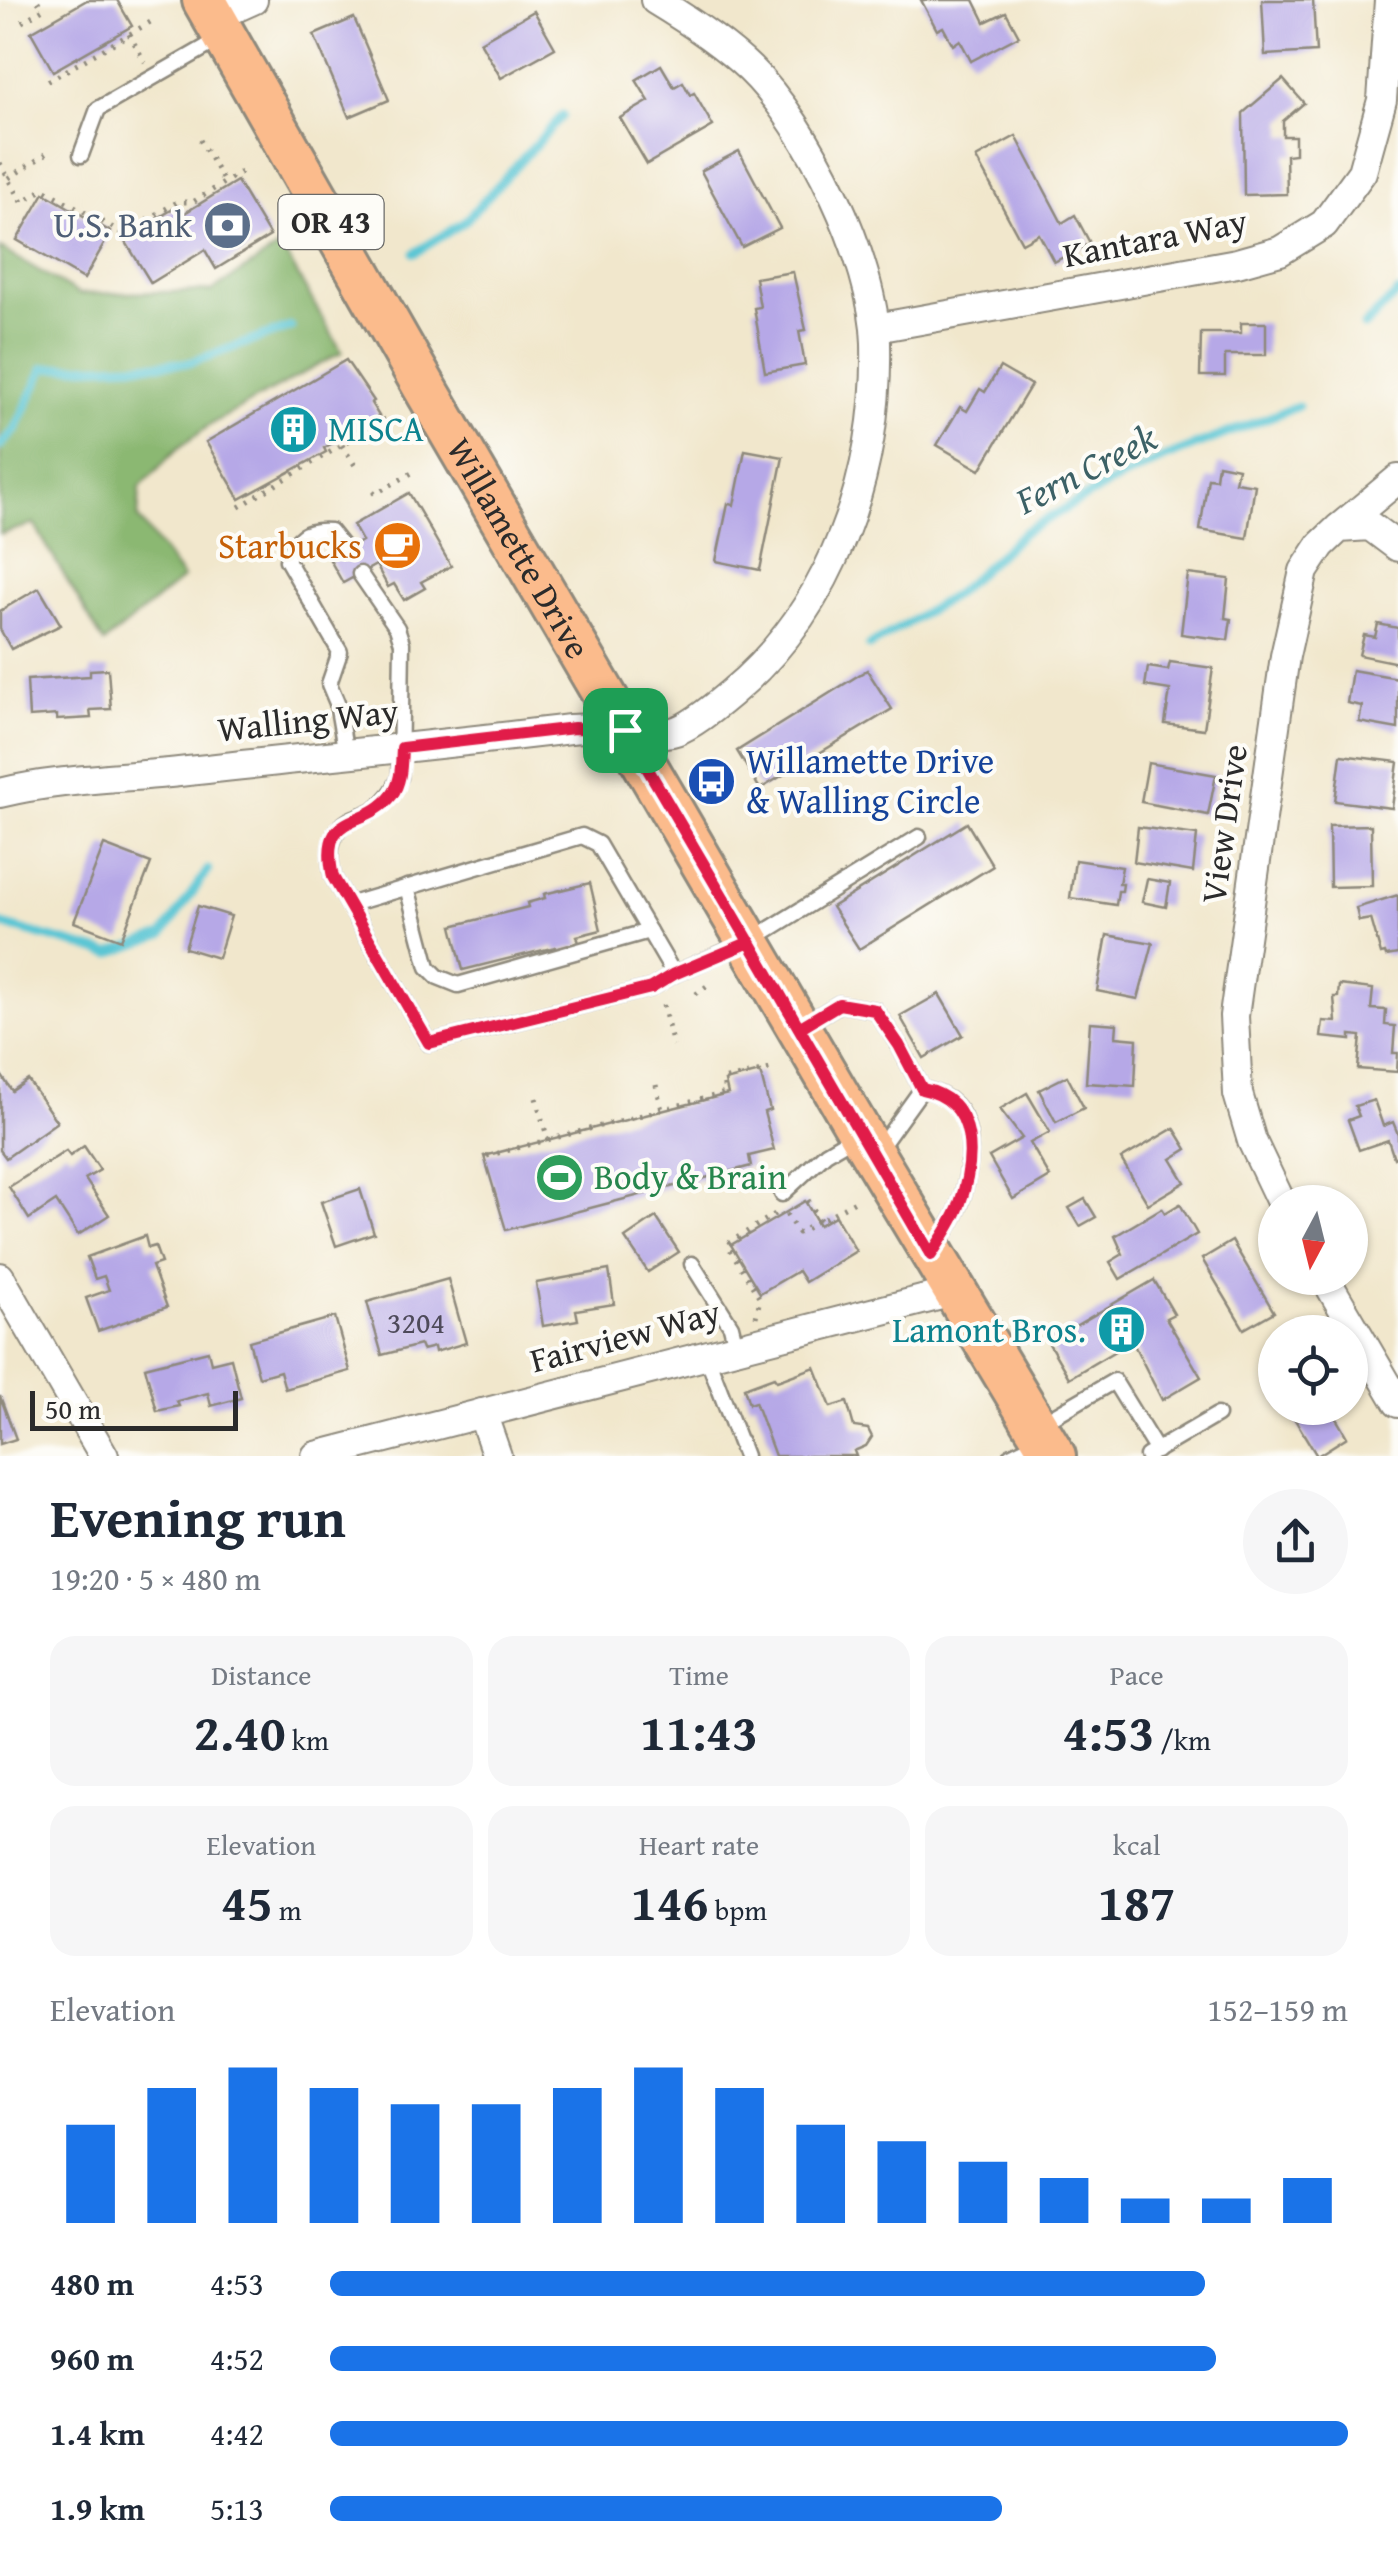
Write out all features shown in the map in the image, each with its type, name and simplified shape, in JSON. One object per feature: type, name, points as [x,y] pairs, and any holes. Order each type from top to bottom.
[{"type":"main road","name":"Willamette Drive","points":[[224,13],[625,730],[953,1292],[1036,1445]]},
{"type":"street","name":"Walling Way","points":[[0,793],[574,728],[674,732],[716,706],[748,680],[775,650],[828,575],[843,537],[866,458],[876,371],[876,328],[841,211],[794,123],[750,68],[687,19],[654,0]]},
{"type":"street","name":"Kantara Way","points":[[876,328],[1237,263],[1280,251],[1324,224],[1362,172],[1382,100],[1389,0]]},
{"type":"street","name":"View Drive","points":[[1273,1185],[1252,1141],[1238,1094],[1234,1016],[1285,656],[1304,571],[1339,528],[1398,479]]},
{"type":"street","points":[[1339,528],[1370,526],[1398,547]]},
{"type":"street","points":[[0,1278],[104,1456]]},
{"type":"street","name":"Fairview Way","points":[[316,1456],[953,1292]]},
{"type":"street","points":[[1334,1295],[1398,1403]]},
{"type":"street","points":[[482,1412],[497,1456]]},
{"type":"lane","points":[[81,155],[98,109],[224,13]]},
{"type":"lane","points":[[346,551],[330,531],[311,530],[295,540],[286,560],[340,652],[329,684],[346,754]]},
{"type":"lane","points":[[360,574],[397,628],[402,642],[400,776],[392,795],[372,812],[349,820],[332,837],[329,858],[333,877],[429,1043],[651,988],[674,974],[750,942],[919,837]]},
{"type":"lane","points":[[351,904],[582,836],[598,844],[674,974]]},
{"type":"lane","points":[[408,887],[428,967],[438,977],[458,985],[649,932]]},
{"type":"lane","points":[[799,1028],[839,1004],[875,1010],[922,1089]]},
{"type":"lane","points":[[782,1194],[826,1153],[867,1145],[922,1089]]},
{"type":"lane","points":[[922,1089],[942,1093],[967,1122],[971,1154],[959,1208],[931,1255]]},
{"type":"lane","points":[[692,1264],[731,1326],[736,1346]]},
{"type":"lane","points":[[706,1354],[744,1456]]},
{"type":"lane","points":[[1036,1445],[1114,1381],[1152,1453],[1217,1415]]},
{"type":"path","points":[[22,22],[42,10],[37,0]]},
{"type":"path","points":[[48,81],[154,20]]},
{"type":"path","points":[[130,34],[142,57]]},
{"type":"path","points":[[200,140],[224,182]]},
{"type":"path","points":[[9,178],[46,154]]},
{"type":"path","points":[[0,162],[22,202],[44,189],[124,234],[177,202],[192,202],[246,170]]},
{"type":"path","points":[[239,507],[390,416]]},
{"type":"path","points":[[342,444],[356,467]]},
{"type":"path","points":[[373,492],[417,470]]},
{"type":"path","points":[[696,994],[719,977]]},
{"type":"path","points":[[663,1005],[673,1046]]},
{"type":"path","points":[[487,1156],[725,1093],[723,1080],[774,1068]]},
{"type":"path","points":[[656,1085],[662,1110]]},
{"type":"path","points":[[536,1098],[548,1140]]},
{"type":"path","points":[[808,1200],[820,1220]]},
{"type":"path","points":[[756,1320],[760,1299],[727,1244],[784,1209],[798,1234],[855,1201]]},
{"type":"green space","points":[[281,246],[342,352],[213,423],[177,449],[140,487],[138,518],[183,578],[104,643],[34,524],[0,534],[0,248],[79,294],[212,291]]},
{"type":"building","points":[[87,0],[117,0],[132,26],[53,71],[31,32]]},
{"type":"building","points":[[921,0],[974,0],[985,22],[1006,12],[1019,36],[971,61],[960,40],[953,45],[943,27],[937,30]]},
{"type":"building","points":[[1262,0],[1313,0],[1316,52],[1265,55]]},
{"type":"building","points":[[534,11],[555,48],[501,78],[480,42]]},
{"type":"building","points":[[354,18],[389,100],[349,117],[314,35]]},
{"type":"building","points":[[661,65],[674,87],[683,82],[690,95],[694,93],[713,126],[647,164],[620,118],[649,101],[636,80]]},
{"type":"building","points":[[1283,79],[1304,103],[1283,121],[1283,136],[1295,136],[1295,154],[1286,155],[1287,194],[1244,195],[1243,113]]},
{"type":"building","points":[[1016,136],[1062,223],[1075,215],[1090,243],[1054,262],[1039,234],[1022,243],[976,158]]},
{"type":"building","points":[[739,151],[780,228],[742,247],[701,171]]},
{"type":"building","points":[[237,181],[270,236],[216,269],[205,250],[151,283],[124,239],[178,206],[183,214]]},
{"type":"building","points":[[44,193],[111,232],[84,279],[17,240]]},
{"type":"building","points":[[793,272],[806,330],[799,331],[805,365],[765,372],[754,308],[760,307],[755,278]]},
{"type":"building","points":[[1241,323],[1266,323],[1266,355],[1225,355],[1225,376],[1200,376],[1201,333],[1241,333]]},
{"type":"building","name":"MISCA","points":[[346,360],[374,401],[371,403],[379,416],[324,448],[326,452],[240,499],[206,442]]},
{"type":"building","points":[[1000,367],[1031,385],[980,470],[937,445],[960,407],[967,411]]},
{"type":"building","points":[[745,450],[783,457],[760,570],[716,561],[728,504],[734,505]]},
{"type":"building","points":[[1218,464],[1238,468],[1235,482],[1255,485],[1247,538],[1200,530],[1208,478],[1216,479]]},
{"type":"building","name":"Starbucks","points":[[409,493],[451,566],[421,582],[425,588],[404,600],[394,584],[388,587],[376,565],[343,583],[330,560],[362,541],[353,525]]},
{"type":"building","points":[[1188,574],[1229,579],[1225,618],[1231,619],[1228,640],[1181,634]]},
{"type":"building","points":[[39,588],[61,625],[11,649],[0,629],[0,611]]},
{"type":"building","points":[[1378,624],[1398,628],[1398,663],[1359,655],[1364,635],[1375,637]]},
{"type":"building","points":[[1170,662],[1213,668],[1204,729],[1165,724],[1170,690],[1145,686],[1148,667],[1168,670]]},
{"type":"building","points":[[108,669],[111,709],[90,710],[91,718],[29,717],[27,680],[90,676],[90,670]]},
{"type":"building","points":[[867,670],[892,709],[760,789],[737,751]]},
{"type":"building","points":[[1352,670],[1398,678],[1398,729],[1359,722],[1362,706],[1347,703]]},
{"type":"building","points":[[1341,755],[1398,762],[1392,808],[1335,801]]},
{"type":"building","points":[[1148,763],[1216,775],[1208,815],[1141,802]]},
{"type":"building","points":[[967,823],[993,866],[859,949],[832,907]]},
{"type":"building","points":[[1371,825],[1372,886],[1330,887],[1329,826]]},
{"type":"building","points":[[1138,827],[1197,835],[1193,872],[1134,862]]},
{"type":"building","points":[[104,845],[151,863],[121,940],[74,922]]},
{"type":"building","points":[[1075,860],[1122,867],[1122,891],[1118,891],[1116,905],[1070,898]]},
{"type":"building","points":[[1147,879],[1170,883],[1166,907],[1142,902]]},
{"type":"building","points":[[590,883],[601,930],[577,936],[580,946],[556,952],[555,947],[463,970],[452,926],[528,907],[527,903],[545,898],[544,894]]},
{"type":"building","points":[[1398,895],[1398,954],[1386,956],[1381,954],[1371,919],[1359,921],[1356,908]]},
{"type":"building","points":[[198,906],[231,916],[218,958],[185,948]]},
{"type":"building","points":[[1107,935],[1153,943],[1138,999],[1097,991]]},
{"type":"building","points":[[1339,985],[1373,989],[1371,1009],[1386,1010],[1385,1025],[1395,1026],[1393,1053],[1398,1053],[1397,1072],[1358,1069],[1361,1036],[1351,1035],[1351,1040],[1321,1037],[1323,1021],[1336,1022],[1334,997],[1338,997]]},
{"type":"building","points":[[939,994],[963,1035],[924,1058],[900,1016]]},
{"type":"building","points":[[1090,1022],[1117,1024],[1116,1037],[1137,1039],[1135,1086],[1086,1083]]},
{"type":"building","points":[[760,1072],[770,1110],[764,1112],[774,1150],[749,1156],[751,1166],[506,1230],[484,1156],[728,1094],[725,1081]]},
{"type":"building","points":[[0,1073],[12,1091],[28,1080],[57,1122],[6,1158],[0,1150]]},
{"type":"building","points":[[1067,1076],[1084,1108],[1056,1122],[1039,1090]]},
{"type":"building","points":[[1027,1093],[1050,1132],[1030,1143],[1050,1177],[1013,1199],[989,1157],[1022,1138],[1000,1109]]},
{"type":"building","points":[[1374,1100],[1383,1126],[1393,1122],[1398,1134],[1398,1156],[1394,1158],[1388,1140],[1359,1150],[1348,1120],[1359,1116],[1355,1106]]},
{"type":"building","points":[[1174,1128],[1187,1149],[1171,1159],[1185,1182],[1148,1204],[1121,1159]]},
{"type":"building","points":[[84,1146],[100,1170],[85,1179],[109,1215],[78,1235],[56,1201],[29,1219],[9,1187],[66,1151],[70,1156]]},
{"type":"building","points":[[360,1189],[374,1233],[336,1246],[321,1202]]},
{"type":"building","points":[[1085,1199],[1096,1217],[1080,1226],[1069,1208]]},
{"type":"building","points":[[805,1201],[819,1225],[835,1216],[856,1251],[805,1282],[798,1271],[760,1293],[731,1245]]},
{"type":"building","points":[[1180,1204],[1197,1234],[1120,1279],[1110,1262],[1123,1254],[1115,1236],[1162,1208],[1165,1213]]},
{"type":"building","points":[[656,1217],[679,1252],[648,1272],[625,1238]]},
{"type":"building","points":[[145,1236],[148,1248],[155,1246],[161,1263],[152,1266],[167,1307],[98,1331],[86,1298],[109,1290],[104,1276],[95,1279],[87,1257]]},
{"type":"building","points":[[1232,1241],[1258,1285],[1258,1295],[1264,1295],[1274,1312],[1258,1315],[1258,1321],[1244,1329],[1202,1259]]},
{"type":"building","points":[[609,1270],[614,1304],[576,1310],[578,1320],[543,1326],[536,1283]]},
{"type":"building","points":[[448,1279],[466,1343],[435,1352],[434,1347],[422,1350],[420,1345],[382,1355],[367,1302]]},
{"type":"building","name":"Lamont Bros.","points":[[1154,1280],[1174,1314],[1166,1318],[1201,1377],[1162,1400],[1132,1341],[1069,1378],[1048,1342]]},
{"type":"building","points":[[335,1317],[350,1371],[285,1389],[280,1371],[259,1377],[249,1341]]},
{"type":"building","points":[[208,1351],[211,1363],[231,1358],[241,1398],[211,1406],[208,1393],[157,1411],[145,1367]]},
{"type":"building","points":[[815,1367],[831,1407],[847,1402],[854,1427],[868,1429],[872,1437],[866,1446],[854,1451],[856,1456],[775,1456],[755,1402],[749,1404],[744,1388]]},
{"type":"building","points":[[0,1396],[16,1439],[0,1444]]},
{"type":"building","points":[[1298,1425],[1340,1425],[1347,1437],[1317,1456]]},
{"type":"waterway","points":[[415,253],[464,222],[562,116]]},
{"type":"waterway","name":"Fern Creek","points":[[1364,326],[1398,293]]},
{"type":"waterway","points":[[0,446],[15,430],[44,368],[189,363],[291,327]]},
{"type":"waterway","name":"Fern Creek","points":[[869,646],[954,595],[1024,532],[1107,485],[1169,456],[1298,406]]},
{"type":"waterway","name":"Fern Creek","points":[[0,924],[110,954],[163,935],[208,870]]},
{"type":"place","name":"U.S. Bank","points":[[227,225]]},
{"type":"place","name":"MISCA","points":[[293,429]]},
{"type":"place","name":"Starbucks","points":[[397,546]]},
{"type":"place","name":"Willamette Drive & Walling Circle","points":[[711,781]]},
{"type":"place","name":"Body & Brain","points":[[559,1177]]},
{"type":"place","name":"Lamont Bros.","points":[[1121,1330]]},
{"type":"route","points":[[625,730],[574,728],[402,748],[400,776],[392,795],[372,812],[349,820],[332,837],[329,858],[333,877],[429,1043],[651,988],[674,974],[750,942],[799,1028],[839,1004],[875,1010],[922,1089],[942,1093],[967,1122],[971,1154],[959,1208],[931,1255],[799,1028],[790,1012],[750,942],[721,892],[625,730]]}]
